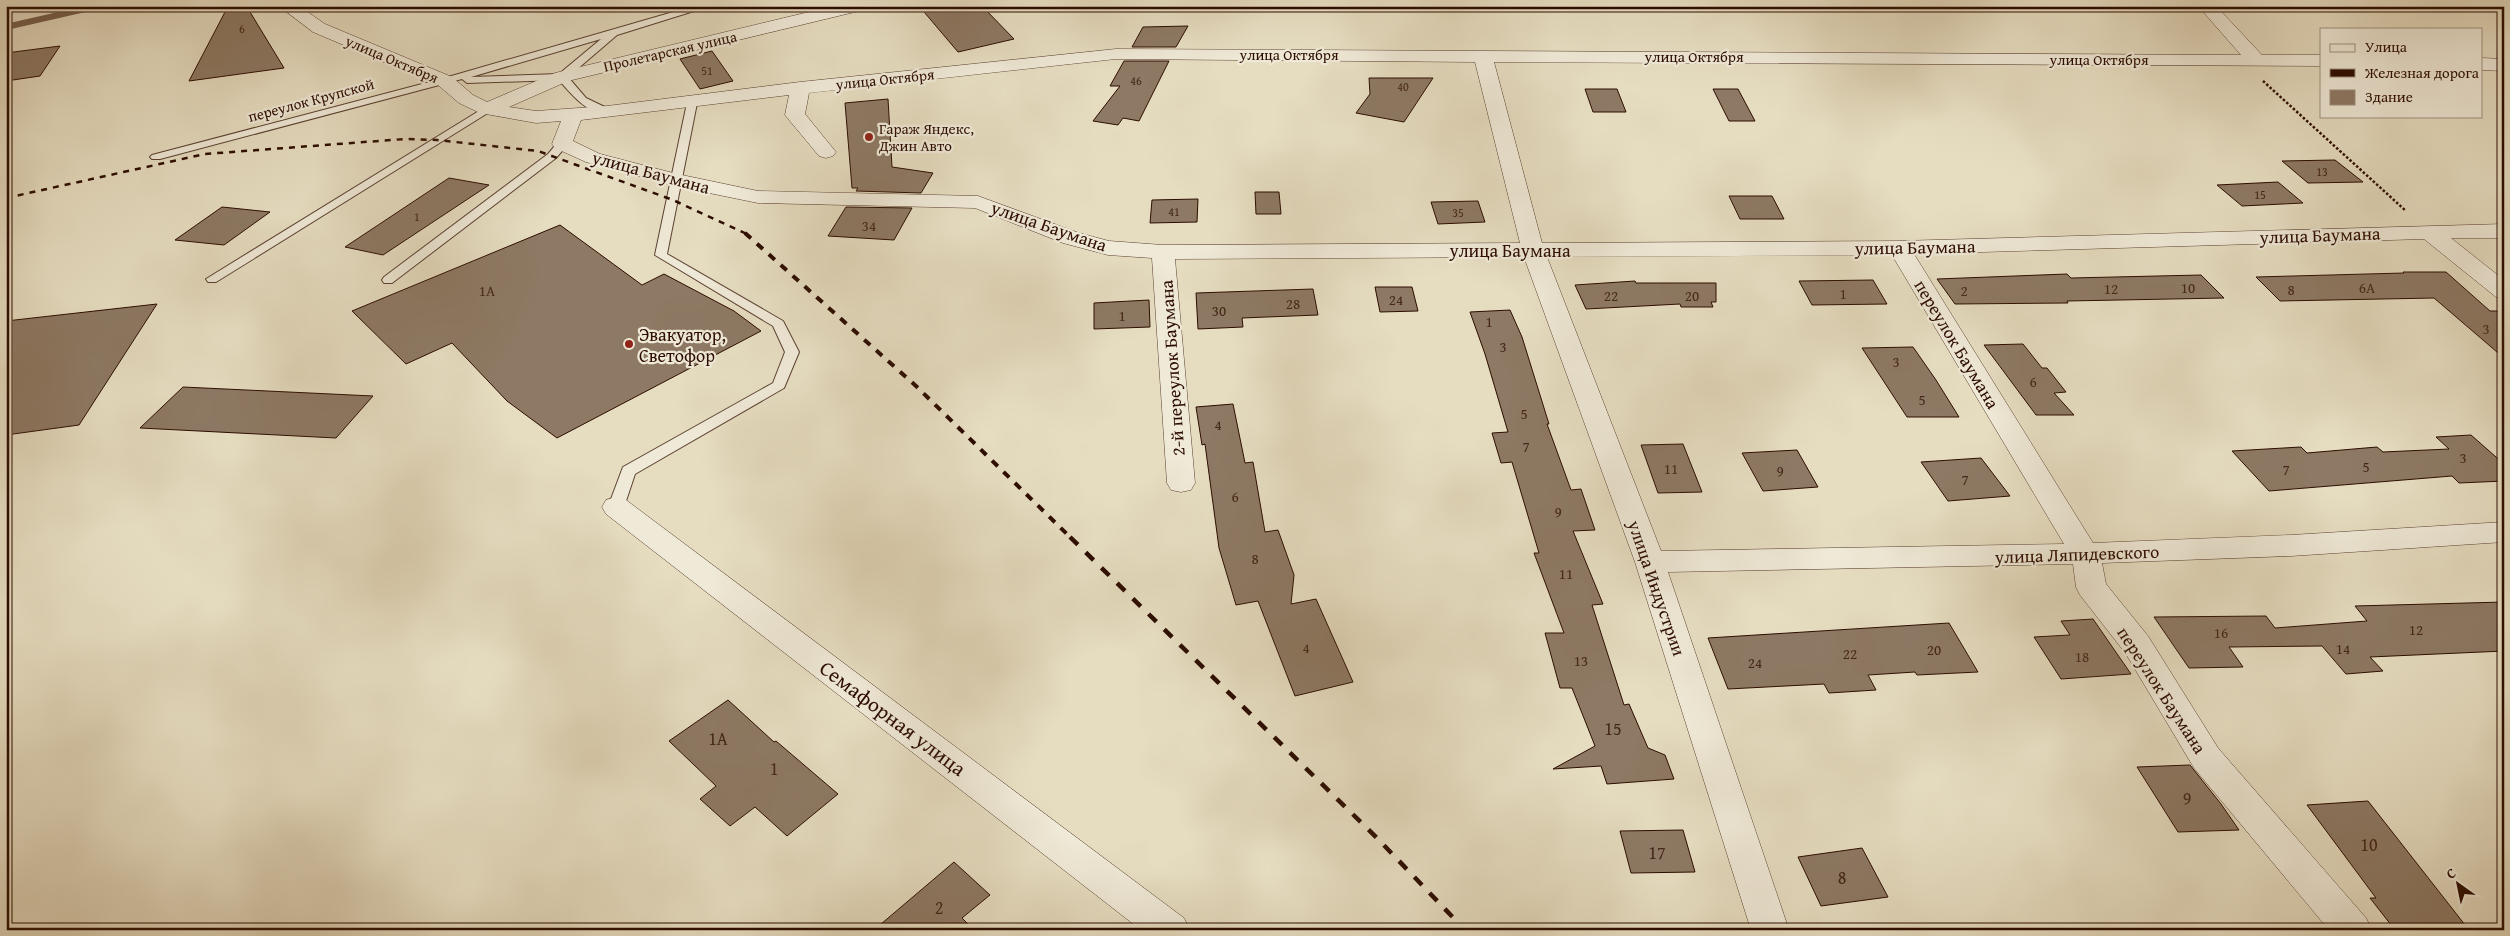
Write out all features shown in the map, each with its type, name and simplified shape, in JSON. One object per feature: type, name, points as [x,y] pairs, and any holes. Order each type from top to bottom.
[{"type":"street","name":"улица Октября","points":[[287,6],[319,28],[445,81],[466,99],[487,109],[536,117],[573,116],[692,103],[800,88],[1116,54],[2247,59],[2320,61]]},
{"type":"street","name":"Пролетарская улица","points":[[487,109],[562,77],[857,6]]},
{"type":"street","points":[[2206,6],[2247,59]]},
{"type":"street","name":"улица Индустрии","points":[[1483,55],[1533,250],[1650,562],[1770,930]]},
{"type":"street","points":[[2482,64],[2504,65]]},
{"type":"street","points":[[800,88],[795,115],[826,152]]},
{"type":"street","points":[[562,144],[573,116]]},
{"type":"street","name":"улица Баумана","points":[[562,144],[593,158],[675,180],[758,197],[978,202],[1071,238],[1108,248],[1163,252],[1898,248],[2428,232],[2504,232]]},
{"type":"street","points":[[2428,232],[2504,292]]},
{"type":"street","name":"переулок Баумана","points":[[1898,248],[2086,555],[2091,588],[2137,645],[2206,758],[2353,930]]},
{"type":"street","name":"2-й переулок Баумана","points":[[1163,252],[1181,483]]},
{"type":"street","name":"Семафорная улица","points":[[616,507],[1171,930]]},
{"type":"street","name":"улица Ляпидевского","points":[[1650,562],[2086,555],[2390,542],[2504,532]]},
{"type":"lane","name":"переулок Крупской","points":[[156,156],[445,81],[705,6]]},
{"type":"lane","points":[[445,81],[562,77],[616,31]]},
{"type":"lane","points":[[562,77],[582,100],[607,112]]},
{"type":"lane","points":[[616,507],[628,471],[778,385],[792,352],[778,324],[661,255],[692,103]]},
{"type":"lane","points":[[212,279],[487,109]]},
{"type":"lane","points":[[388,280],[552,156],[562,144]]},
{"type":"path","points":[[2247,59],[2428,232]]},
{"type":"building","points":[[919,6],[982,6],[1014,39],[958,52]]},
{"type":"building","points":[[247,7],[284,68],[189,81],[225,12]]},
{"type":"building","points":[[1188,26],[1176,47],[1132,47],[1143,27]]},
{"type":"building","points":[[60,46],[40,76],[6,81],[6,53]]},
{"type":"building","points":[[712,51],[733,81],[700,89],[680,59]]},
{"type":"building","points":[[1124,61],[1169,61],[1139,121],[1123,118],[1118,125],[1093,121],[1120,86],[1110,86]]},
{"type":"building","points":[[1369,78],[1433,78],[1404,122],[1356,113],[1370,94]]},
{"type":"building","points":[[1585,89],[1617,89],[1626,112],[1593,112]]},
{"type":"building","points":[[1713,89],[1738,89],[1755,121],[1729,121]]},
{"type":"building","name":"Гараж Яндекс, Джин Авто","points":[[888,99],[892,167],[933,173],[921,193],[856,191],[858,188],[852,188],[845,103]]},
{"type":"building","points":[[2335,160],[2363,182],[2308,183],[2282,161]]},
{"type":"building","points":[[449,178],[489,185],[383,255],[345,247]]},
{"type":"building","points":[[2278,182],[2303,203],[2242,206],[2217,185]]},
{"type":"building","points":[[1255,192],[1279,192],[1281,214],[1256,214]]},
{"type":"building","points":[[1729,196],[1772,196],[1784,219],[1740,219]]},
{"type":"building","points":[[1198,199],[1197,222],[1150,223],[1152,200]]},
{"type":"building","points":[[1478,201],[1485,222],[1438,224],[1431,202]]},
{"type":"building","points":[[222,207],[270,212],[224,245],[175,240]]},
{"type":"building","points":[[846,207],[912,208],[894,240],[828,236]]},
{"type":"building","points":[[560,225],[642,285],[664,274],[734,311],[761,331],[557,438],[507,401],[452,343],[406,364],[352,311]]},
{"type":"building","points":[[2446,272],[2490,311],[2504,311],[2504,358],[2434,298],[2280,301],[2256,277],[2404,273]]},
{"type":"building","points":[[2067,274],[2071,278],[2201,275],[2224,298],[2067,301],[2068,303],[1955,304],[1937,279]]},
{"type":"building","points":[[1873,280],[1887,304],[1812,305],[1799,281]]},
{"type":"building","points":[[1635,281],[1636,283],[1716,283],[1716,302],[1711,302],[1713,307],[1681,307],[1680,304],[1586,309],[1575,285]]},
{"type":"building","points":[[1375,287],[1412,287],[1418,311],[1380,312]]},
{"type":"building","points":[[1313,289],[1318,315],[1242,318],[1243,327],[1198,329],[1196,293]]},
{"type":"building","points":[[1149,300],[1150,327],[1094,329],[1094,303]]},
{"type":"building","points":[[157,304],[79,425],[6,435],[6,321]]},
{"type":"building","points":[[1510,310],[1522,337],[1549,424],[1547,424],[1571,490],[1581,489],[1595,530],[1573,531],[1603,604],[1592,605],[1624,705],[1629,704],[1648,748],[1665,755],[1674,779],[1607,784],[1601,766],[1553,769],[1595,746],[1572,688],[1560,688],[1545,633],[1564,633],[1534,553],[1539,553],[1512,462],[1501,463],[1492,433],[1508,432],[1485,354],[1470,312]]},
{"type":"building","points":[[2023,344],[2042,368],[2047,368],[2066,392],[2054,393],[2074,415],[2036,415],[1984,345]]},
{"type":"building","points":[[1913,347],[1959,417],[1907,417],[1862,348]]},
{"type":"building","points":[[183,387],[373,396],[336,438],[140,428]]},
{"type":"building","points":[[1233,404],[1245,463],[1253,462],[1265,532],[1278,530],[1294,575],[1291,604],[1316,599],[1353,682],[1295,696],[1258,601],[1236,605],[1219,548],[1205,444],[1202,445],[1196,407]]},
{"type":"building","points":[[2471,435],[2504,464],[2504,481],[2459,483],[2452,476],[2269,491],[2232,451],[2301,447],[2307,453],[2377,447],[2383,452],[2449,449],[2436,437]]},
{"type":"building","points":[[1683,444],[1702,492],[1658,493],[1641,445]]},
{"type":"building","points":[[1797,450],[1818,487],[1763,491],[1742,453]]},
{"type":"building","points":[[1981,458],[2010,496],[1948,501],[1921,462]]},
{"type":"building","points":[[2504,602],[2504,651],[2370,657],[2383,671],[2346,674],[2322,646],[2229,647],[2243,667],[2189,668],[2154,617],[2266,616],[2275,628],[2367,621],[2355,606]]},
{"type":"building","points":[[2093,619],[2131,674],[2061,679],[2034,637],[2070,635],[2061,621]]},
{"type":"building","points":[[1949,623],[1978,672],[1917,675],[1915,672],[1868,675],[1876,690],[1829,693],[1824,684],[1728,689],[1708,638]]},
{"type":"building","points":[[728,700],[774,742],[776,741],[838,794],[787,836],[755,807],[730,826],[700,799],[716,786],[669,741]]},
{"type":"building","points":[[2190,765],[2239,830],[2178,832],[2137,767]]},
{"type":"building","points":[[2368,801],[2469,930],[2395,930],[2370,898],[2376,898],[2307,805]]},
{"type":"building","points":[[1683,830],[1695,872],[1631,873],[1620,831]]},
{"type":"building","points":[[1862,848],[1888,897],[1821,906],[1798,857]]},
{"type":"building","points":[[954,862],[990,895],[962,918],[974,930],[874,930]]},
{"type":"waterway","points":[[6,27],[98,6]]},
{"type":"railway","points":[[6,198],[205,154],[405,139],[437,140],[538,151],[673,200],[745,233]]},
{"type":"railway","points":[[745,233],[916,386],[1072,539]]},
{"type":"railway","points":[[1070,537],[1377,838],[1465,930]]},
{"type":"place","name":"Гараж Яндекс, Джин Авто","points":[[869,137]]},
{"type":"place","name":"Эвакуатор, Светофор","points":[[629,344]]}]
